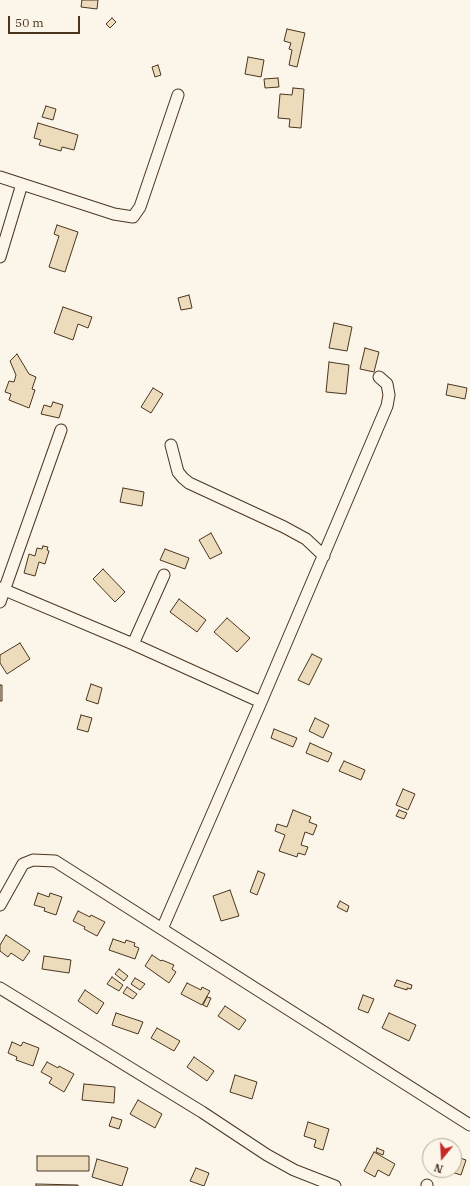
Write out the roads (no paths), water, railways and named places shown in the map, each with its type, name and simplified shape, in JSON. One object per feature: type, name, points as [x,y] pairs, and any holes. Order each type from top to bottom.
[{"type":"street","points":[[0,178],[114,214],[133,217],[140,207],[178,95]]},
{"type":"street","points":[[0,257],[22,184]]},
{"type":"street","points":[[162,929],[324,556],[387,406],[389,395],[387,384],[379,377]]},
{"type":"street","points":[[0,602],[2,589],[61,430]]},
{"type":"street","points":[[172,446],[178,472],[189,483],[284,527],[306,539],[324,556]]},
{"type":"street","points":[[133,644],[164,575]]},
{"type":"street","points":[[2,589],[133,644],[260,702]]},
{"type":"street","points":[[0,905],[23,864],[33,860],[55,861],[470,1125]]},
{"type":"street","points":[[0,988],[202,1112],[267,1155],[294,1170],[335,1186]]}]
